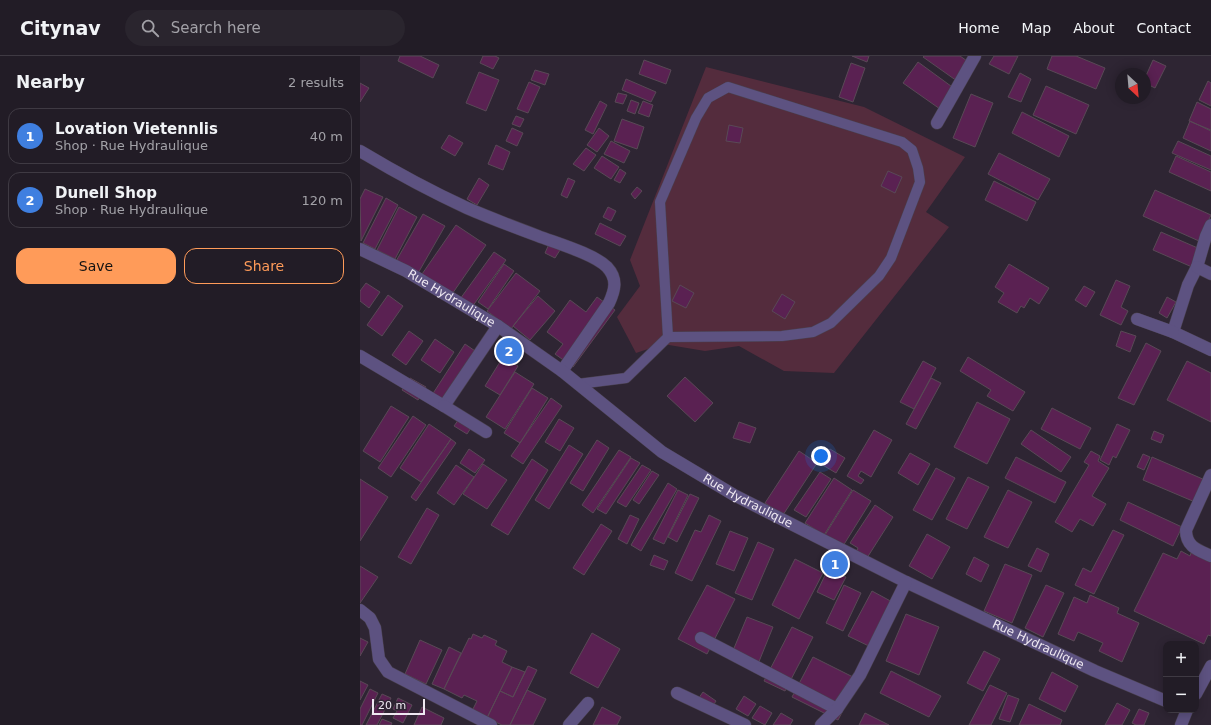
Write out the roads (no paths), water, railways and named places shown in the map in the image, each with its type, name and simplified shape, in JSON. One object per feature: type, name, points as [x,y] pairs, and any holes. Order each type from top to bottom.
[{"type":"street","points":[[937,123],[975,56]]},
{"type":"street","points":[[360,151],[403,176],[468,208],[571,248],[605,266],[615,281],[614,291],[609,303],[562,371]]},
{"type":"street","points":[[1173,332],[1188,285],[1197,267],[1206,236],[1211,225]]},
{"type":"street","name":"Rue Hydraulique","points":[[360,249],[406,271],[498,326],[562,371],[662,452],[734,495],[906,582],[1095,671],[1163,700]]},
{"type":"street","points":[[1197,267],[1211,274]]},
{"type":"street","points":[[1137,319],[1173,332],[1211,350]]},
{"type":"street","points":[[444,406],[498,326]]},
{"type":"street","points":[[360,356],[486,432]]},
{"type":"street","points":[[1211,475],[1186,530],[1186,537],[1189,543],[1194,548],[1211,556]]},
{"type":"street","points":[[821,725],[837,709],[860,675],[906,582]]},
{"type":"street","points":[[360,610],[370,618],[375,628],[378,658],[388,672],[491,725]]},
{"type":"street","points":[[701,638],[837,709]]},
{"type":"street","points":[[1199,688],[1211,666]]},
{"type":"street","points":[[677,692],[745,725]]},
{"type":"street","points":[[569,725],[588,703]]},
{"type":"street","points":[[1181,725],[1186,713]]},
{"type":"lane","points":[[578,384],[626,378],[668,338],[782,336],[813,332],[831,323],[879,276],[891,258],[920,182],[918,168],[912,150],[902,142],[728,87],[708,98],[696,118],[660,202],[668,338]]},
{"type":"place","name":"Dunell Shop","points":[[509,351]]},
{"type":"place","name":"Lovation Vietennlis","points":[[835,564]]}]
